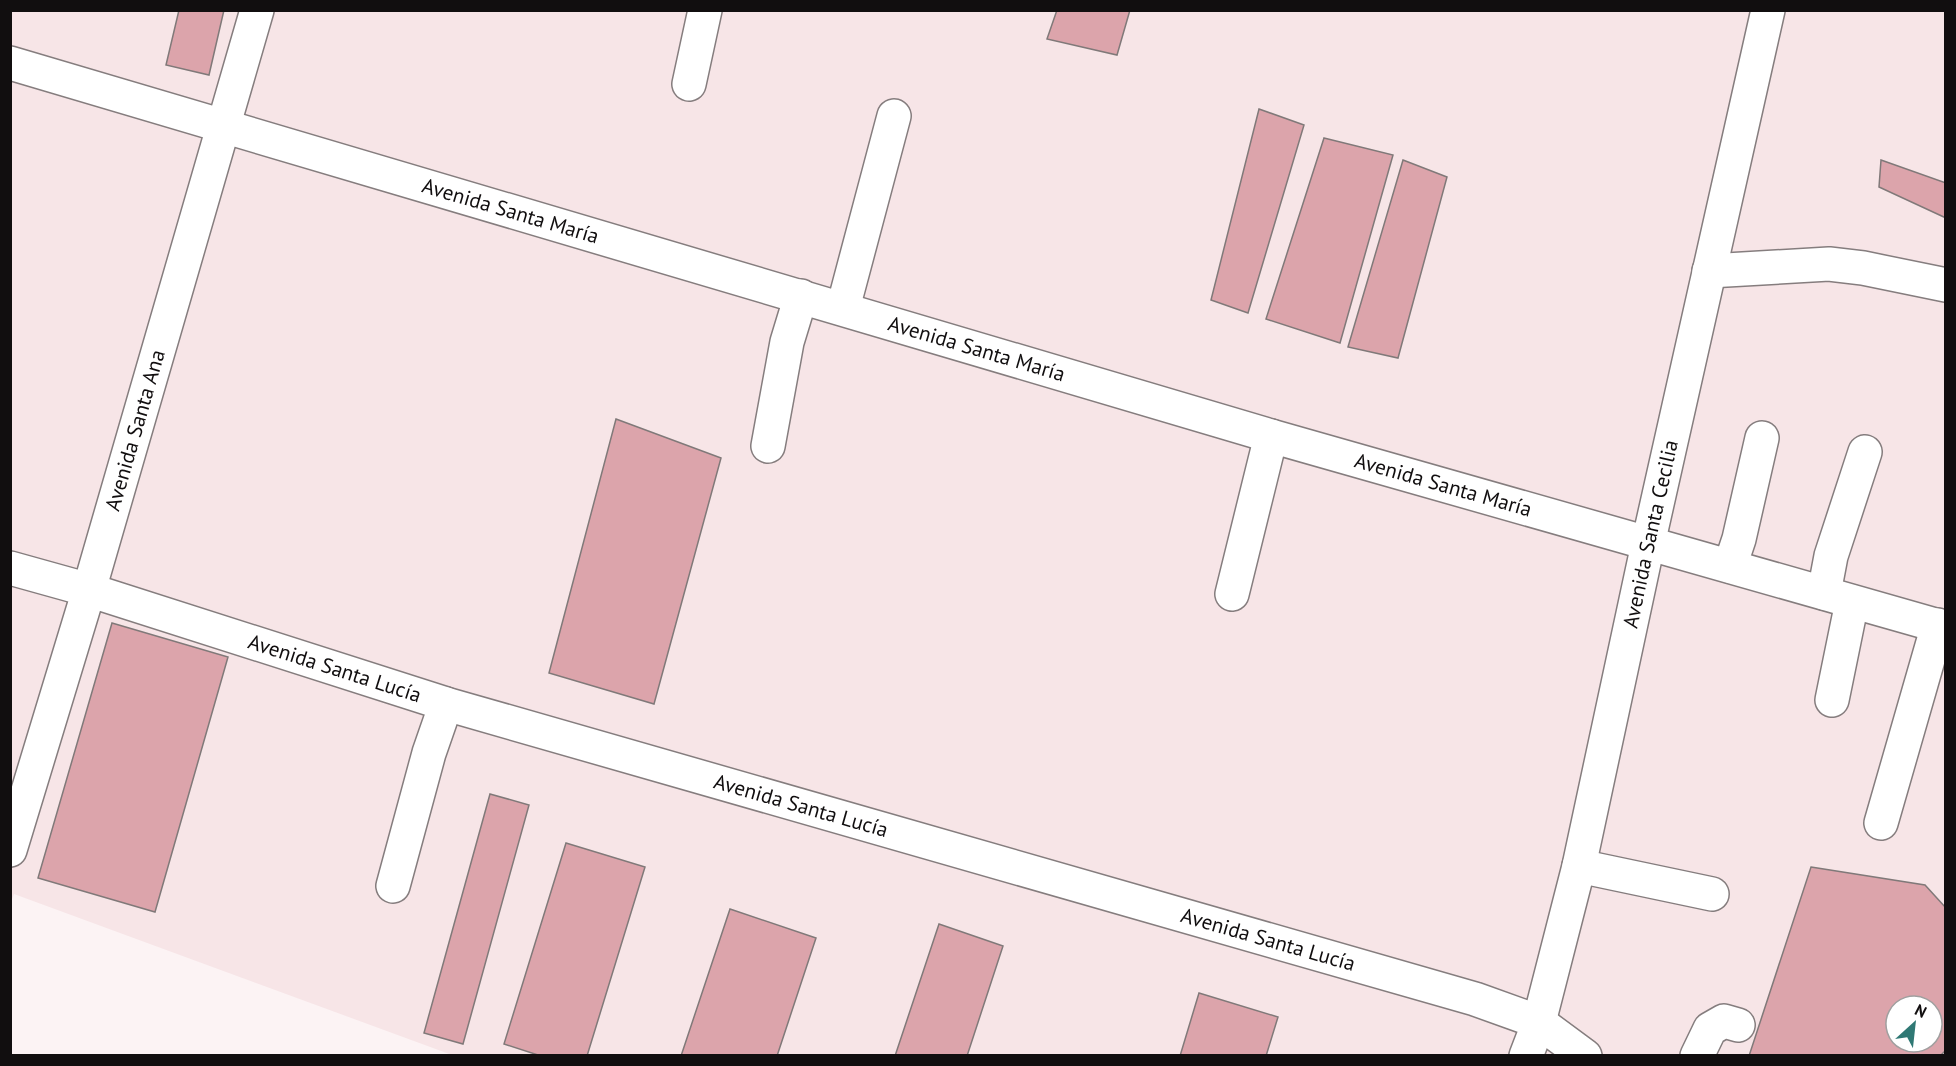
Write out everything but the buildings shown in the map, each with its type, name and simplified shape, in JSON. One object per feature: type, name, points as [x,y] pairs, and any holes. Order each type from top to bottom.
[{"type":"street","name":"Avenida Santa Ana","points":[[10,850],[89,590],[257,10]]},
{"type":"street","points":[[689,84],[705,10]]},
{"type":"street","name":"Avenida Santa Cecilia","points":[[1526,1056],[1539,1022],[1579,866],[1648,544],[1768,10]]},
{"type":"street","name":"Avenida Santa María","points":[[10,63],[1271,436],[1942,627]]},
{"type":"street","points":[[843,308],[894,116]]},
{"type":"street","points":[[1709,271],[1829,264],[1863,268],[1946,285]]},
{"type":"street","points":[[768,446],[787,342],[801,296]]},
{"type":"street","points":[[1233,594],[1271,436]]},
{"type":"street","points":[[1730,566],[1739,539],[1762,438]]},
{"type":"street","points":[[1832,699],[1838,598],[1831,556],[1865,452]]},
{"type":"street","name":"Avenida Santa Lucía","points":[[10,568],[89,590],[446,704],[1475,999],[1539,1022],[1585,1056]]},
{"type":"street","points":[[1881,823],[1942,627]]},
{"type":"street","points":[[393,886],[429,753],[446,704]]},
{"type":"street","points":[[1579,866],[1712,894]]},
{"type":"street","points":[[1697,1056],[1710,1029],[1724,1021],[1738,1025]]},
{"type":"shaded area","points":[[11,11],[1945,11],[1945,1055],[452,1055],[14,894],[11,902]]}]
